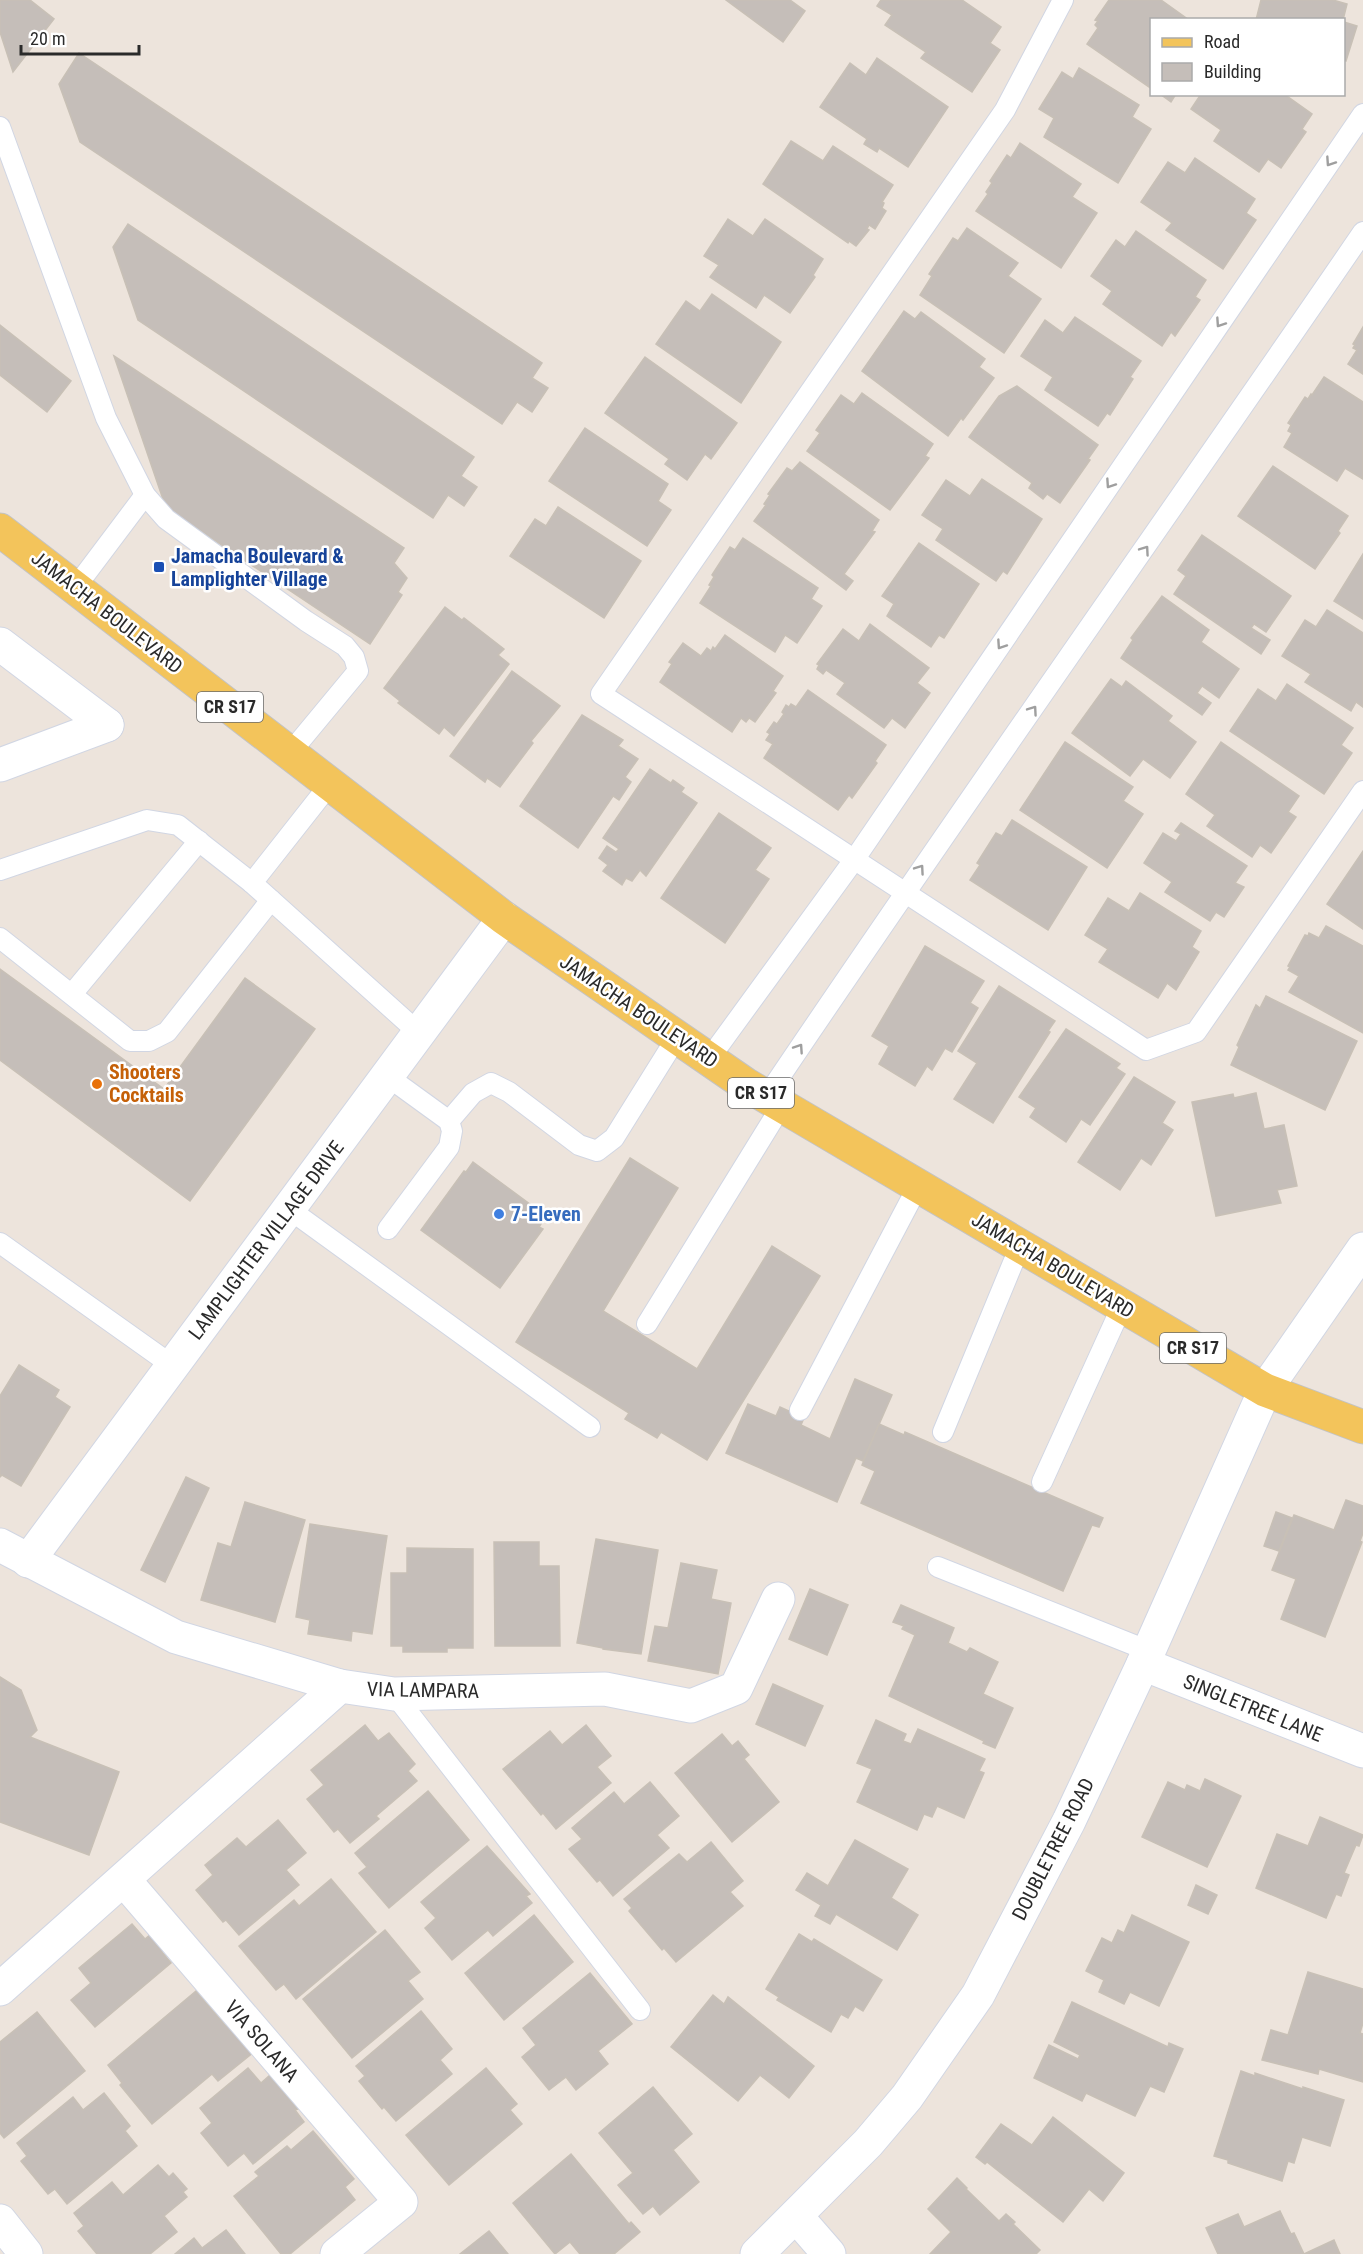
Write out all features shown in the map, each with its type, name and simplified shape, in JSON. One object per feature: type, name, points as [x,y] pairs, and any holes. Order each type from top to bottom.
[{"type":"main road","name":"JAMACHA BOULEVARD","points":[[0,530],[504,918],[709,1059],[775,1101],[1265,1390],[1363,1427]]},
{"type":"street","points":[[0,644],[107,725],[0,765]]},
{"type":"street","name":"LAMPLIGHTER VILLAGE DRIVE","points":[[28,1561],[504,918]]},
{"type":"street","name":"DOUBLETREE ROAD","points":[[757,2254],[868,2143],[900,2106],[978,1995],[1069,1821],[1146,1658],[1265,1390],[1363,1249]]},
{"type":"street","name":"VIA LAMPARA","points":[[0,1545],[176,1638],[340,1686],[394,1694],[605,1689],[691,1706],[736,1688],[778,1599]]},
{"type":"street","name":"SINGLETREE LANE","points":[[1146,1658],[1363,1751]]},
{"type":"street","points":[[0,1989],[340,1686]]},
{"type":"street","name":"VIA SOLANA","points":[[124,1880],[401,2202],[337,2254]]},
{"type":"street","points":[[796,2216],[829,2254]]},
{"type":"street","points":[[0,2221],[26,2254]]},
{"type":"lane","points":[[1063,0],[1005,110],[601,694],[1146,1050],[1196,1032],[1363,791]]},
{"type":"lane","points":[[709,1059],[854,860],[1363,114]]},
{"type":"lane","points":[[2,136],[106,418],[145,495],[166,519],[306,621],[345,646],[354,657],[358,671],[290,753]]},
{"type":"lane","points":[[647,1324],[775,1101],[904,893],[1176,506],[1363,232]]},
{"type":"lane","points":[[75,588],[145,495]]},
{"type":"lane","points":[[252,883],[330,784]]},
{"type":"lane","points":[[0,870],[147,820],[178,825],[252,883],[419,1034]]},
{"type":"lane","points":[[72,994],[199,841]]},
{"type":"lane","points":[[0,938],[130,1041],[149,1041],[167,1032],[271,900]]},
{"type":"lane","points":[[449,1121],[473,1093],[491,1083],[509,1092],[579,1145],[597,1151],[614,1138],[677,1037]]},
{"type":"lane","points":[[387,1076],[449,1121],[452,1131],[449,1147],[388,1229]]},
{"type":"lane","points":[[800,1410],[918,1186]]},
{"type":"lane","points":[[289,1209],[590,1426]]},
{"type":"lane","points":[[0,1243],[173,1366]]},
{"type":"lane","points":[[943,1432],[1020,1246]]},
{"type":"lane","points":[[1042,1482],[1122,1306]]},
{"type":"lane","points":[[938,1567],[1146,1658]]},
{"type":"lane","points":[[394,1694],[640,2010]]},
{"type":"building","points":[[0,0],[30,0],[54,19],[13,72],[0,32]]},
{"type":"building","points":[[726,0],[790,0],[805,11],[783,42]]},
{"type":"building","points":[[881,0],[962,0],[1001,27],[990,43],[1000,50],[972,92],[921,58],[926,52],[885,25],[892,15],[877,6]]},
{"type":"building","points":[[1109,0],[1161,0],[1186,18],[1150,18],[1150,88],[1087,44],[1098,28],[1095,25],[1098,21],[1095,20]]},
{"type":"building","points":[[1261,0],[1333,0],[1347,4],[1344,18],[1256,18]]},
{"type":"building","points":[[1345,22],[1357,26],[1345,60]]},
{"type":"building","points":[[79,53],[542,363],[532,378],[548,388],[532,412],[517,402],[502,424],[80,142],[59,84]]},
{"type":"building","points":[[877,58],[948,107],[908,167],[879,148],[877,152],[864,144],[867,139],[820,107],[850,63],[866,75]]},
{"type":"building","points":[[1079,68],[1139,105],[1132,117],[1151,129],[1118,183],[1044,137],[1054,118],[1039,109],[1062,72],[1073,79]]},
{"type":"building","points":[[1163,96],[1175,96],[1171,102]]},
{"type":"building","points":[[1200,96],[1287,96],[1312,114],[1302,129],[1306,132],[1281,168],[1268,159],[1259,172],[1214,141],[1221,130],[1191,109]]},
{"type":"building","points":[[791,141],[823,161],[833,146],[893,185],[882,202],[884,203],[882,208],[886,211],[875,229],[869,225],[867,229],[869,230],[856,246],[849,241],[848,243],[763,184]]},
{"type":"building","points":[[1020,143],[1081,184],[1072,197],[1097,213],[1061,268],[976,211],[988,194],[986,192],[992,183],[990,181],[1007,155],[1011,158]]},
{"type":"building","points":[[1195,158],[1255,199],[1246,213],[1256,220],[1223,269],[1166,230],[1172,223],[1141,202],[1168,162],[1185,173]]},
{"type":"building","points":[[728,219],[753,236],[765,219],[823,259],[813,275],[815,277],[790,313],[764,295],[756,308],[710,277],[719,265],[704,256]]},
{"type":"building","points":[[128,224],[474,457],[461,476],[477,487],[464,506],[448,495],[433,518],[138,320],[113,247]]},
{"type":"building","points":[[967,228],[1018,263],[1008,276],[1041,299],[1004,353],[920,295],[932,276],[929,274],[953,238],[958,241]]},
{"type":"building","points":[[1136,231],[1206,280],[1195,297],[1200,300],[1175,336],[1171,332],[1162,346],[1103,304],[1112,291],[1091,276],[1116,240],[1125,247]]},
{"type":"building","points":[[712,294],[781,342],[741,403],[656,344],[686,301],[700,311]]},
{"type":"building","points":[[904,311],[915,319],[921,312],[985,359],[979,367],[994,378],[963,420],[961,418],[948,436],[862,371]]},
{"type":"building","points":[[1075,317],[1141,361],[1130,377],[1133,379],[1110,415],[1107,413],[1098,426],[1045,390],[1053,377],[1021,356],[1045,320],[1063,333]]},
{"type":"building","points":[[0,325],[71,381],[47,412],[0,375]]},
{"type":"building","points":[[1363,327],[1363,374],[1348,364],[1357,350],[1353,348],[1355,345],[1353,344]]},
{"type":"building","points":[[114,356],[404,548],[394,563],[407,578],[398,592],[402,595],[370,644],[166,508]]},
{"type":"building","points":[[645,357],[737,423],[711,459],[705,454],[687,480],[665,464],[669,459],[605,413]]},
{"type":"building","points":[[1324,377],[1363,402],[1363,479],[1345,468],[1337,481],[1284,447],[1292,433],[1288,431],[1291,425],[1288,423],[1305,397],[1308,399],[1312,395]]},
{"type":"building","points":[[1017,386],[1098,445],[1060,503],[1047,494],[1043,499],[1029,488],[1032,483],[969,437],[999,396]]},
{"type":"building","points":[[862,393],[933,444],[925,456],[929,458],[890,510],[807,451],[820,433],[816,430],[841,395],[854,404]]},
{"type":"building","points":[[585,428],[668,484],[658,501],[671,510],[647,546],[549,481]]},
{"type":"building","points":[[800,462],[879,520],[872,531],[875,532],[844,574],[853,581],[846,590],[754,521],[766,505],[764,504],[770,495],[768,494],[787,468],[792,471]]},
{"type":"building","points":[[1273,466],[1348,516],[1338,531],[1340,533],[1315,569],[1238,516]]},
{"type":"building","points":[[982,479],[1042,519],[1007,574],[1003,571],[996,581],[936,540],[943,529],[922,515],[946,480],[970,496]]},
{"type":"building","points":[[558,507],[641,561],[604,618],[510,556],[535,519],[546,526]]},
{"type":"building","points":[[1202,535],[1291,596],[1266,632],[1254,624],[1251,628],[1270,640],[1261,654],[1174,594],[1186,576],[1178,570]]},
{"type":"building","points":[[743,538],[818,588],[811,599],[822,606],[797,643],[785,635],[775,652],[700,603],[711,586],[709,585],[714,577],[712,575],[730,547],[735,550]]},
{"type":"building","points":[[919,543],[979,584],[944,638],[939,635],[931,647],[887,616],[894,604],[882,596]]},
{"type":"building","points":[[1363,554],[1363,619],[1334,601]]},
{"type":"building","points":[[1162,596],[1209,630],[1201,642],[1239,669],[1219,698],[1202,686],[1197,693],[1211,703],[1202,715],[1121,658],[1133,640],[1131,638]]},
{"type":"building","points":[[445,607],[462,620],[464,618],[504,649],[498,655],[509,664],[454,736],[444,727],[439,734],[398,703],[400,701],[384,688]]},
{"type":"building","points":[[1327,610],[1363,633],[1363,707],[1356,702],[1351,711],[1305,682],[1311,674],[1282,656],[1305,620],[1316,627]]},
{"type":"building","points":[[870,624],[929,668],[917,683],[930,693],[905,728],[892,718],[884,728],[837,694],[845,683],[826,670],[823,674],[817,669],[819,665],[817,664],[843,629],[859,641]]},
{"type":"building","points":[[725,635],[783,676],[773,691],[776,693],[755,722],[749,718],[746,722],[741,718],[732,732],[660,682],[672,664],[669,662],[683,643],[701,656],[707,648],[711,651],[713,647],[715,649]]},
{"type":"building","points":[[512,671],[560,706],[531,741],[533,743],[500,787],[487,778],[485,782],[450,756]]},
{"type":"building","points":[[1111,679],[1122,687],[1126,681],[1172,716],[1168,721],[1196,742],[1170,778],[1143,759],[1130,776],[1072,733]]},
{"type":"building","points":[[1287,684],[1353,728],[1341,745],[1352,753],[1324,794],[1230,731],[1258,689],[1276,701]]},
{"type":"building","points":[[808,690],[886,745],[875,761],[877,763],[852,798],[849,795],[838,810],[764,758],[773,744],[766,740],[770,734],[767,732],[774,722],[777,724],[784,714],[782,712],[786,705],[789,707],[791,704],[796,707]]},
{"type":"building","points":[[582,715],[623,740],[618,746],[638,759],[625,777],[631,782],[619,800],[613,796],[578,848],[520,806]]},
{"type":"building","points":[[1065,742],[1133,787],[1123,801],[1143,814],[1107,868],[1020,810]]},
{"type":"building","points":[[1221,742],[1299,796],[1288,812],[1296,817],[1271,853],[1260,845],[1252,857],[1207,826],[1215,815],[1186,794]]},
{"type":"building","points":[[650,769],[671,783],[673,780],[684,788],[681,792],[697,803],[646,876],[640,870],[632,881],[626,878],[622,885],[603,871],[608,865],[599,858],[607,846],[616,852],[619,849],[603,838]]},
{"type":"building","points":[[719,813],[771,848],[755,870],[769,879],[725,943],[661,898]]},
{"type":"building","points":[[1012,820],[1087,867],[1048,930],[970,880],[980,865],[977,863],[996,833],[1002,836]]},
{"type":"building","points":[[1181,823],[1247,866],[1235,883],[1244,887],[1224,917],[1216,912],[1210,921],[1165,892],[1172,882],[1144,863],[1163,833],[1176,841],[1181,834],[1175,831]]},
{"type":"building","points":[[1363,851],[1363,929],[1327,904]]},
{"type":"building","points":[[1140,893],[1201,931],[1192,947],[1199,952],[1176,990],[1167,983],[1158,998],[1099,962],[1108,949],[1085,935],[1108,898],[1129,911]]},
{"type":"building","points":[[1326,926],[1363,946],[1363,1033],[1289,992],[1299,976],[1288,970],[1290,967],[1288,966],[1305,935],[1308,936],[1309,933],[1319,938]]},
{"type":"building","points":[[925,946],[984,981],[970,1003],[978,1008],[952,1052],[945,1048],[932,1070],[927,1066],[915,1086],[879,1064],[889,1046],[872,1036]]},
{"type":"building","points":[[0,969],[164,1089],[245,978],[315,1029],[190,1201],[0,1060]]},
{"type":"building","points":[[999,986],[1055,1021],[993,1123],[954,1099],[977,1063],[958,1051]]},
{"type":"building","points":[[1266,996],[1357,1041],[1325,1110],[1231,1065],[1239,1047],[1237,1045],[1256,1005],[1260,1008]]},
{"type":"building","points":[[1066,1029],[1120,1064],[1116,1068],[1125,1074],[1090,1125],[1081,1119],[1066,1142],[1030,1117],[1036,1108],[1019,1097]]},
{"type":"building","points":[[1134,1077],[1175,1102],[1162,1123],[1173,1130],[1151,1165],[1141,1158],[1120,1190],[1078,1162]]},
{"type":"building","points":[[1256,1093],[1264,1129],[1284,1125],[1297,1186],[1277,1190],[1281,1203],[1216,1216],[1192,1102],[1233,1094],[1234,1098]]},
{"type":"building","points":[[630,1158],[678,1188],[603,1311],[697,1369],[772,1246],[820,1276],[707,1460],[661,1432],[657,1438],[625,1419],[629,1413],[516,1342]]},
{"type":"building","points":[[473,1162],[546,1216],[539,1227],[543,1229],[500,1288],[421,1230]]},
{"type":"building","points":[[19,1365],[59,1390],[55,1397],[70,1407],[21,1486],[2,1475],[0,1477],[0,1396]]},
{"type":"building","points":[[855,1379],[892,1395],[863,1461],[856,1458],[837,1502],[726,1453],[748,1404],[776,1416],[780,1407],[804,1418],[801,1425],[830,1439]]},
{"type":"building","points":[[879,1424],[904,1435],[905,1432],[1103,1518],[1099,1527],[1092,1525],[1063,1591],[861,1503],[875,1471],[862,1465]]},
{"type":"building","points":[[186,1477],[209,1488],[165,1582],[141,1570]]},
{"type":"building","points":[[1346,1500],[1363,1506],[1363,1533],[1360,1541],[1362,1542],[1325,1637],[1281,1619],[1296,1579],[1272,1570],[1294,1515],[1334,1530]]},
{"type":"building","points":[[245,1502],[305,1520],[275,1622],[201,1600],[218,1543],[231,1547]]},
{"type":"building","points":[[1276,1512],[1292,1518],[1279,1551],[1264,1546]]},
{"type":"building","points":[[310,1524],[387,1536],[372,1634],[352,1631],[351,1641],[308,1634],[310,1620],[296,1617]]},
{"type":"building","points":[[596,1539],[658,1550],[641,1654],[577,1643]]},
{"type":"building","points":[[494,1542],[539,1542],[539,1566],[559,1566],[560,1646],[495,1646]]},
{"type":"building","points":[[407,1548],[473,1549],[473,1648],[447,1648],[447,1652],[403,1652],[403,1646],[391,1646],[391,1573],[407,1573]]},
{"type":"building","points":[[681,1563],[717,1570],[711,1599],[731,1603],[718,1674],[648,1661],[655,1626],[668,1628]]},
{"type":"building","points":[[810,1589],[848,1605],[827,1655],[789,1639]]},
{"type":"building","points":[[901,1605],[954,1628],[948,1643],[967,1652],[970,1648],[998,1662],[983,1694],[1013,1708],[995,1748],[889,1696],[915,1635],[902,1629],[904,1626],[893,1622]]},
{"type":"building","points":[[0,1677],[21,1690],[37,1730],[30,1737],[119,1772],[89,1855],[0,1822]]},
{"type":"building","points":[[773,1684],[823,1706],[805,1746],[756,1724]]},
{"type":"building","points":[[876,1720],[906,1734],[903,1741],[911,1744],[918,1729],[985,1759],[979,1771],[984,1773],[964,1818],[937,1806],[932,1817],[924,1814],[917,1830],[857,1802],[872,1769],[857,1763]]},
{"type":"building","points":[[365,1725],[378,1741],[389,1733],[415,1764],[408,1771],[417,1781],[376,1816],[379,1819],[350,1843],[338,1829],[334,1832],[307,1799],[324,1785],[311,1770]]},
{"type":"building","points":[[586,1725],[611,1756],[597,1767],[611,1783],[556,1829],[543,1813],[541,1815],[503,1769],[550,1731],[562,1745]]},
{"type":"building","points":[[722,1734],[732,1746],[738,1741],[749,1755],[744,1759],[779,1802],[732,1842],[675,1773]]},
{"type":"building","points":[[1205,1779],[1241,1796],[1207,1867],[1142,1837],[1168,1782],[1185,1790],[1187,1785],[1200,1791]]},
{"type":"building","points":[[650,1782],[679,1816],[657,1835],[669,1848],[613,1896],[600,1880],[597,1882],[569,1849],[582,1839],[572,1828],[614,1792],[624,1804]]},
{"type":"building","points":[[428,1791],[469,1840],[389,1908],[359,1873],[367,1867],[355,1853]]},
{"type":"building","points":[[1320,1817],[1363,1835],[1344,1873],[1349,1875],[1341,1896],[1336,1894],[1326,1918],[1256,1888],[1277,1834],[1308,1846]]},
{"type":"building","points":[[278,1820],[306,1853],[286,1870],[299,1885],[239,1935],[226,1920],[223,1922],[196,1890],[213,1875],[205,1865],[237,1838],[246,1847]]},
{"type":"building","points":[[855,1840],[908,1869],[891,1898],[918,1915],[897,1950],[836,1914],[830,1924],[815,1916],[821,1905],[796,1890],[807,1873],[828,1886]]},
{"type":"building","points":[[711,1842],[743,1881],[730,1892],[743,1906],[676,1962],[664,1948],[662,1950],[629,1911],[632,1908],[624,1899],[679,1854],[687,1862]]},
{"type":"building","points":[[487,1846],[530,1894],[526,1896],[532,1903],[493,1936],[488,1930],[452,1960],[425,1928],[436,1918],[421,1902]]},
{"type":"building","points":[[331,1879],[376,1932],[296,1999],[284,1984],[276,1990],[239,1946],[294,1900],[299,1906]]},
{"type":"building","points":[[1196,1885],[1217,1895],[1208,1914],[1188,1905]]},
{"type":"building","points":[[534,1915],[573,1962],[504,2020],[465,1973]]},
{"type":"building","points":[[1132,1915],[1189,1942],[1159,2006],[1130,1992],[1124,2004],[1099,1992],[1104,1980],[1086,1971],[1102,1938],[1112,1943],[1118,1930],[1124,1933]]},
{"type":"building","points":[[132,1924],[145,1939],[151,1934],[165,1950],[162,1952],[171,1963],[95,2027],[71,2000],[91,1983],[79,1968]]},
{"type":"building","points":[[385,1930],[420,1972],[408,1981],[423,1999],[352,2058],[303,1999]]},
{"type":"building","points":[[799,1934],[812,1942],[814,1939],[882,1980],[863,2011],[855,2006],[848,2018],[841,2014],[831,2032],[777,2000],[779,1997],[766,1989]]},
{"type":"building","points":[[1308,1972],[1363,1989],[1363,2023],[1360,2033],[1363,2034],[1363,2082],[1319,2069],[1318,2074],[1262,2060],[1271,2030],[1288,2035]]},
{"type":"building","points":[[590,1973],[632,2024],[598,2051],[608,2064],[576,2090],[566,2077],[549,2090],[522,2057],[536,2045],[523,2028]]},
{"type":"building","points":[[196,1991],[226,2026],[231,2022],[255,2051],[218,2081],[212,2074],[152,2124],[120,2085],[122,2083],[108,2065]]},
{"type":"building","points":[[713,1995],[724,2004],[728,1997],[814,2066],[789,2098],[760,2075],[738,2101],[671,2047]]},
{"type":"building","points":[[1072,2002],[1168,2047],[1169,2043],[1183,2049],[1164,2092],[1150,2086],[1135,2116],[1086,2093],[1082,2101],[1034,2078],[1049,2045],[1078,2059],[1080,2055],[1054,2042]]},
{"type":"building","points":[[421,2011],[452,2049],[440,2060],[452,2074],[396,2121],[384,2107],[382,2109],[359,2081],[365,2076],[356,2066]]},
{"type":"building","points":[[37,2012],[85,2071],[4,2138],[0,2133],[0,2042]]},
{"type":"building","points":[[248,2068],[261,2083],[270,2075],[298,2109],[295,2110],[304,2122],[253,2164],[244,2153],[228,2166],[201,2133],[212,2123],[200,2108]]},
{"type":"building","points":[[486,2068],[517,2104],[510,2110],[522,2124],[449,2185],[406,2135]]},
{"type":"building","points":[[1241,2071],[1255,2076],[1255,2073],[1344,2100],[1330,2146],[1302,2137],[1294,2163],[1288,2161],[1282,2181],[1214,2156]]},
{"type":"building","points":[[653,2087],[692,2134],[673,2150],[699,2182],[660,2215],[653,2206],[643,2214],[618,2185],[633,2173],[599,2133]]},
{"type":"building","points":[[104,2093],[130,2126],[125,2131],[137,2146],[67,2204],[55,2189],[48,2194],[21,2161],[27,2156],[17,2143],[73,2097],[83,2110]]},
{"type":"building","points":[[1053,2117],[1124,2173],[1103,2201],[1089,2189],[1063,2222],[987,2162],[985,2164],[976,2157],[1001,2124],[1032,2145]]},
{"type":"building","points":[[313,2131],[354,2179],[345,2187],[355,2200],[290,2254],[281,2254],[234,2196],[259,2176],[255,2172],[287,2146],[291,2150]]},
{"type":"building","points":[[571,2154],[629,2224],[631,2222],[640,2232],[614,2254],[580,2254],[570,2242],[555,2254],[513,2203]]},
{"type":"building","points":[[158,2165],[169,2177],[173,2173],[187,2189],[183,2192],[187,2197],[164,2216],[177,2232],[150,2254],[97,2254],[78,2231],[84,2226],[74,2213],[112,2182],[123,2195]]},
{"type":"building","points":[[957,2178],[999,2221],[1006,2214],[1040,2250],[1036,2254],[930,2254],[951,2232],[928,2209]]},
{"type":"building","points":[[1280,2211],[1304,2254],[1218,2254],[1206,2228],[1238,2214],[1244,2227]]},
{"type":"building","points":[[226,2230],[245,2254],[175,2254],[194,2238],[202,2248]]},
{"type":"building","points":[[489,2231],[508,2254],[460,2254]]},
{"type":"building","points":[[1334,2240],[1340,2254],[1304,2254]]},
{"type":"place","name":"Jamacha Boulevard & Lamplighter Village","points":[[159,567]]},
{"type":"place","name":"Shooters Cocktails","points":[[97,1084]]},
{"type":"place","name":"7-Eleven","points":[[499,1214]]}]
